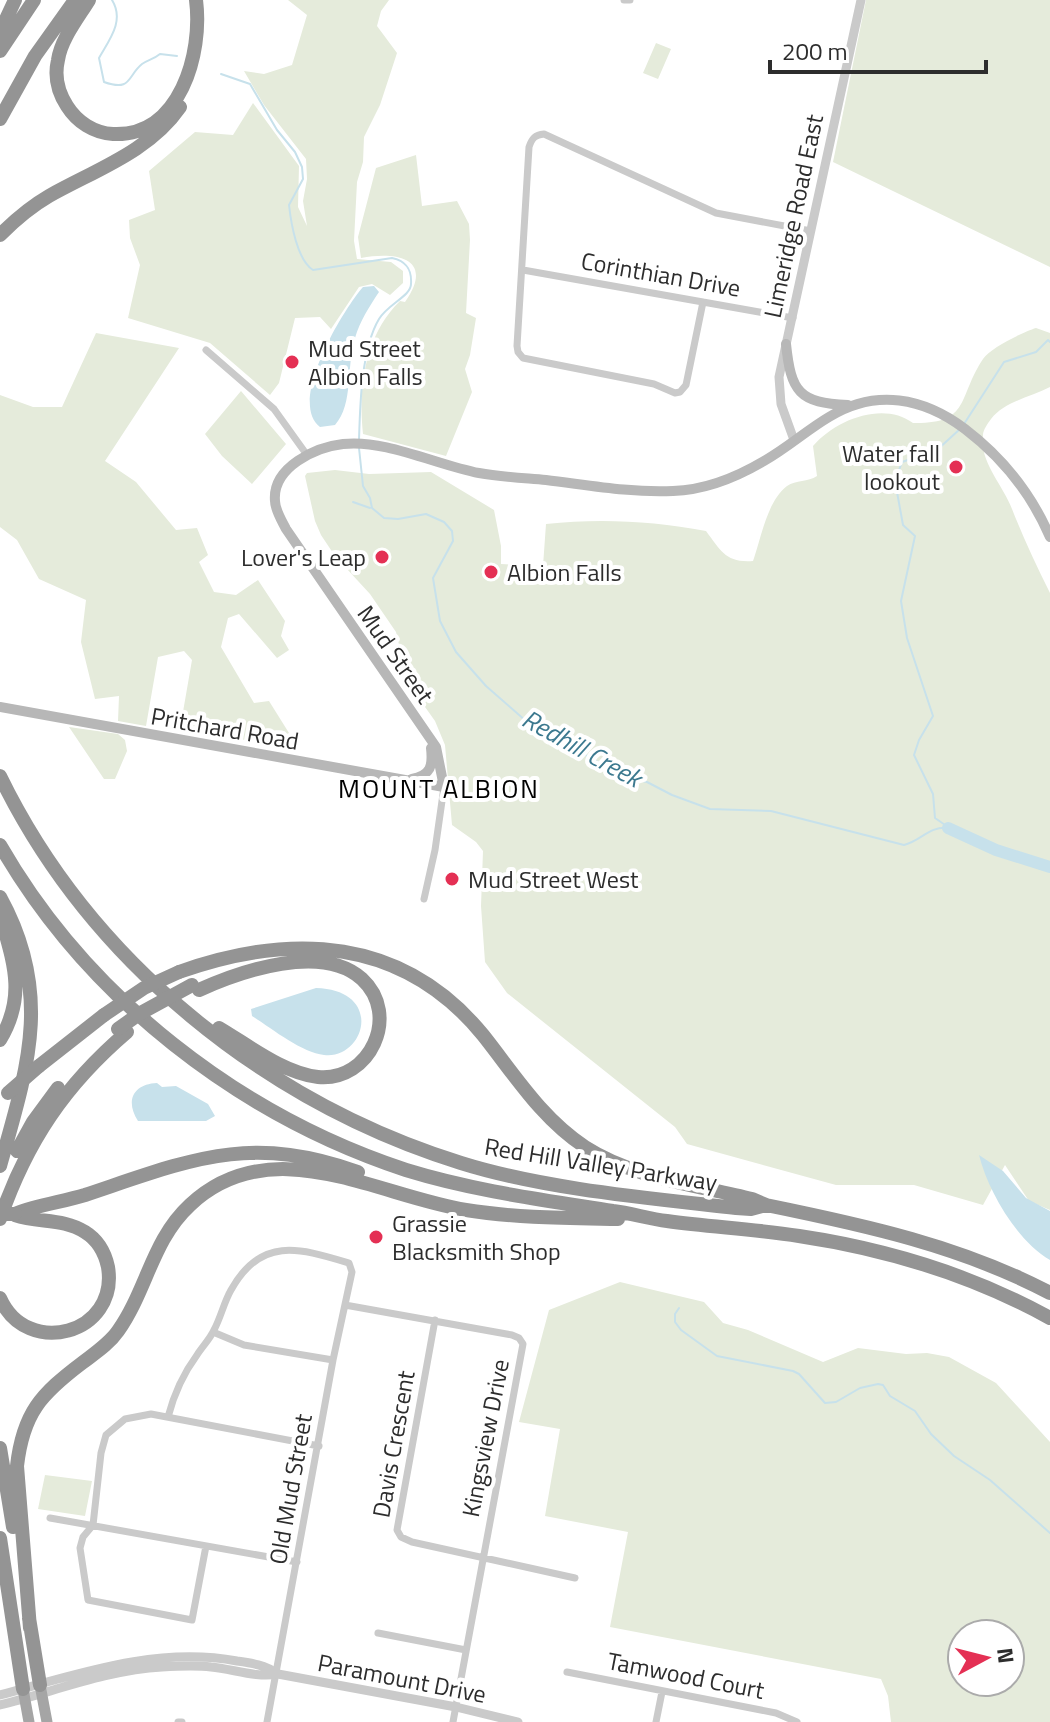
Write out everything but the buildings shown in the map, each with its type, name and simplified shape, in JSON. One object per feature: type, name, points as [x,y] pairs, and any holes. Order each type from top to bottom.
[{"type":"highway","points":[[0,32],[15,0]]},
{"type":"highway","points":[[0,51],[34,0]]},
{"type":"highway","points":[[0,119],[35,56],[75,0]]},
{"type":"highway","points":[[89,0],[59,52],[58,85],[61,97],[78,119],[101,132],[119,134],[147,127],[162,116],[177,97],[195,53],[198,30],[196,0]]},
{"type":"highway","points":[[0,235],[27,210],[135,150],[167,125],[191,88],[201,59],[206,37],[205,0]]},
{"type":"highway","name":"Red Hill Valley Parkway","points":[[0,776],[45,854],[125,955],[251,1062],[350,1120],[424,1150],[525,1179],[736,1208],[751,1209],[766,1205],[859,1224],[946,1249],[1012,1274],[1050,1293]]},
{"type":"highway","name":"Red Hill Valley Parkway","points":[[0,845],[44,910],[110,988],[164,1037],[216,1076],[274,1113],[357,1152],[407,1170],[522,1198],[860,1247],[956,1275],[1050,1318]]},
{"type":"highway","points":[[0,897],[11,918],[29,970],[32,1022],[24,1072],[0,1166]]},
{"type":"highway","points":[[0,914],[16,979],[15,1005],[0,1040]]},
{"type":"highway","points":[[4,1095],[104,1015],[144,988],[215,959],[255,950],[317,947],[376,959],[418,977],[436,989],[461,1010],[535,1103],[584,1146],[626,1166],[766,1205]]},
{"type":"highway","points":[[5,1216],[26,1153],[47,1120],[82,1073],[139,1014],[232,968],[260,960],[332,950]]},
{"type":"highway","points":[[184,1008],[274,1060],[317,1077],[339,1075],[358,1066],[370,1053],[379,1027],[379,1007],[371,989],[355,974],[334,965],[280,964],[195,987]]},
{"type":"highway","points":[[0,1190],[33,1122],[76,1067],[122,1030]]},
{"type":"highway","points":[[5,1216],[52,1205],[178,1163],[245,1153],[297,1155],[325,1161],[440,1203]]},
{"type":"highway","points":[[30,1628],[17,1466],[19,1446],[29,1415],[37,1401],[52,1386],[103,1347],[118,1331],[128,1316],[164,1235],[189,1206],[214,1187],[232,1178],[287,1168],[341,1177],[466,1210],[547,1217],[665,1221]]},
{"type":"highway","points":[[0,1298],[18,1322],[31,1329],[56,1333],[90,1320],[102,1306],[108,1283],[102,1249],[88,1234],[64,1222],[5,1216]]},
{"type":"highway","points":[[0,1448],[41,1690]]},
{"type":"highway","points":[[0,1538],[24,1694]]},
{"type":"main road","points":[[786,344],[791,373],[804,395],[822,404],[854,406]]},
{"type":"main road","points":[[307,455],[335,445],[375,446],[479,473],[581,486],[673,491],[731,479],[767,460],[832,415],[854,406],[892,400],[912,402],[933,408],[984,444],[1017,480],[1050,537]]},
{"type":"main road","name":"Mud Street","points":[[307,455],[281,478],[275,501],[279,515],[423,728],[439,756],[444,787]]},
{"type":"main road","name":"Pritchard Road","points":[[0,707],[444,787]]},
{"type":"main road","points":[[410,779],[427,773],[432,766],[431,747],[423,728]]},
{"type":"main road","points":[[41,1690],[47,1722]]},
{"type":"main road","points":[[24,1694],[29,1722]]},
{"type":"street","points":[[624,0],[630,0]]},
{"type":"street","name":"Limeridge Road East","points":[[794,440],[778,392],[861,0]]},
{"type":"street","points":[[703,302],[686,385],[680,392],[523,358],[517,346],[529,147],[537,135],[544,134],[716,213],[811,231]]},
{"type":"street","name":"Corinthian Drive","points":[[523,270],[793,318]]},
{"type":"street","points":[[206,350],[274,409],[307,455]]},
{"type":"street","name":"Mud Street","points":[[424,899],[444,787]]},
{"type":"street","name":"Old Mud Street","points":[[213,1332],[240,1275],[251,1262],[266,1252],[285,1249],[301,1251],[349,1263],[352,1272],[267,1722]]},
{"type":"street","name":"Kingsview Drive","points":[[345,1305],[512,1335],[523,1344],[453,1722]]},
{"type":"street","name":"Davis Crescent","points":[[435,1320],[397,1530],[401,1537],[412,1542],[483,1556]]},
{"type":"street","points":[[168,1417],[183,1377],[213,1332],[244,1345],[333,1360]]},
{"type":"street","points":[[206,1546],[192,1620],[88,1600],[80,1548],[83,1537],[93,1525],[106,1435],[125,1419],[138,1415],[168,1417],[319,1446]]},
{"type":"street","points":[[50,1518],[297,1562]]},
{"type":"street","points":[[483,1556],[575,1578]]},
{"type":"street","points":[[378,1633],[466,1650]]},
{"type":"street","name":"Paramount Drive","points":[[24,1694],[118,1664],[162,1656],[219,1658],[266,1666],[278,1674],[456,1707],[518,1722]]},
{"type":"street","name":"Tamwood Court","points":[[567,1672],[776,1713],[797,1722]]},
{"type":"street","points":[[656,1722],[662,1692]]},
{"type":"street","points":[[0,1695],[24,1694]]},
{"type":"street","points":[[0,1705],[24,1694]]},
{"type":"green space","points":[[288,0],[389,0],[381,11],[377,26],[397,53],[380,105],[364,137],[363,162],[357,182],[354,241],[357,259],[391,262],[403,271],[403,283],[390,295],[372,284],[359,287],[331,329],[320,317],[295,318],[279,383],[270,395],[210,343],[128,318],[140,265],[130,238],[129,220],[155,210],[149,171],[195,132],[233,135],[253,103],[299,166],[298,207],[307,226],[303,201],[307,179],[306,159],[264,105],[244,71],[264,74],[292,65],[307,15]]},
{"type":"green space","points":[[866,0],[1050,0],[1050,267],[833,162]]},
{"type":"green space","points":[[656,43],[671,49],[658,79],[643,73]]},
{"type":"green space","points":[[416,155],[422,206],[457,201],[469,224],[466,313],[476,318],[465,369],[472,392],[446,456],[363,434],[362,398],[366,363],[379,330],[400,301],[405,302],[416,276],[414,267],[399,258],[361,258],[358,237],[376,168]]},
{"type":"green space","points":[[1036,328],[1050,333],[1050,387],[997,413],[983,433],[983,445],[988,464],[1008,500],[1050,593],[1050,1210],[1029,1201],[1005,1165],[983,1205],[914,1185],[836,1185],[687,1144],[675,1127],[507,993],[485,962],[481,906],[483,851],[452,825],[445,745],[435,721],[408,683],[396,632],[370,594],[335,556],[321,535],[305,476],[307,473],[335,470],[369,474],[431,472],[494,510],[501,564],[543,566],[546,524],[586,521],[646,523],[706,531],[730,558],[753,561],[766,521],[780,493],[791,484],[817,476],[813,446],[823,436],[847,421],[875,413],[901,417],[913,423],[945,419],[960,406],[983,359],[992,350]]},
{"type":"green space","points":[[96,333],[179,348],[105,461],[136,482],[176,530],[197,528],[208,555],[199,562],[214,592],[236,595],[258,580],[285,621],[281,636],[289,650],[277,658],[239,614],[228,618],[221,647],[254,703],[269,701],[299,749],[180,729],[192,660],[184,651],[158,657],[146,726],[118,721],[119,696],[95,699],[81,642],[86,600],[39,579],[17,540],[0,527],[0,395],[33,407],[62,407]]},
{"type":"green space","points":[[241,391],[286,444],[252,484],[222,456],[205,434]]},
{"type":"green space","points":[[69,727],[118,734],[125,740],[127,751],[115,779],[104,779]]},
{"type":"green space","points":[[620,1282],[704,1302],[723,1323],[748,1330],[823,1362],[858,1348],[906,1354],[927,1353],[949,1357],[996,1383],[1050,1442],[1050,1722],[891,1722],[888,1696],[881,1679],[610,1627],[628,1532],[545,1516],[560,1429],[519,1422],[549,1310]]},
{"type":"green space","points":[[45,1475],[92,1481],[85,1516],[38,1509]]},
{"type":"water","points":[[374,286],[379,292],[362,320],[352,349],[345,406],[335,425],[320,427],[312,415],[310,398],[322,356],[354,299],[363,287]]},
{"type":"water","points":[[316,988],[338,992],[352,1000],[360,1011],[358,1037],[350,1047],[338,1054],[324,1055],[306,1050],[252,1016],[251,1009]]},
{"type":"water","points":[[157,1083],[162,1087],[176,1086],[208,1104],[215,1116],[206,1121],[138,1121],[132,1107],[134,1095],[142,1087]]},
{"type":"water","points":[[979,1155],[1003,1171],[1026,1198],[1050,1211],[1050,1260],[1015,1228],[989,1184]]},
{"type":"waterway","name":"Redhill Creek","points":[[112,0],[116,8],[116,23],[99,58],[104,82],[124,84],[142,64],[160,54],[177,56]]},
{"type":"waterway","name":"Redhill Creek","points":[[221,74],[250,84],[302,167],[303,179],[289,205],[296,240],[307,265],[313,270],[392,258],[401,261],[409,270],[410,288],[379,319],[368,346],[359,441]]},
{"type":"waterway","points":[[964,424],[1004,362],[1036,352],[1048,340],[1050,342]]},
{"type":"waterway","points":[[948,827],[935,818],[933,794],[914,755],[933,716],[907,638],[901,601],[915,536],[903,525],[895,481],[902,462],[937,450],[960,429]]},
{"type":"waterway","name":"Redhill Creek","points":[[359,448],[363,486],[372,508],[384,518],[426,514],[444,522],[452,531],[453,541],[433,578],[440,621],[456,652],[486,686],[526,721],[624,777],[647,782],[710,809],[771,811],[904,845],[930,831],[948,828]]},
{"type":"waterway","points":[[353,502],[370,508]]},
{"type":"waterway","name":"Redhill Creek","points":[[948,828],[996,850],[1050,867]]},
{"type":"waterway","points":[[679,1308],[675,1322],[681,1330],[717,1356],[793,1371],[825,1403],[836,1402],[860,1388],[883,1385],[890,1396],[915,1411],[931,1434],[954,1456],[990,1480],[1050,1533]]},
{"type":"place","name":"Mud Street Albion Falls","points":[[292,362]]},
{"type":"place","name":"Water fall lookout","points":[[956,467]]},
{"type":"place","name":"Lover's Leap","points":[[382,557]]},
{"type":"place","name":"Albion Falls","points":[[491,572]]},
{"type":"place","name":"Mud Street West","points":[[452,879]]},
{"type":"place","name":"Grassie Blacksmith Shop","points":[[376,1237]]},
{"type":"district","name":"MOUNT ALBION","points":[[439,788]]}]
